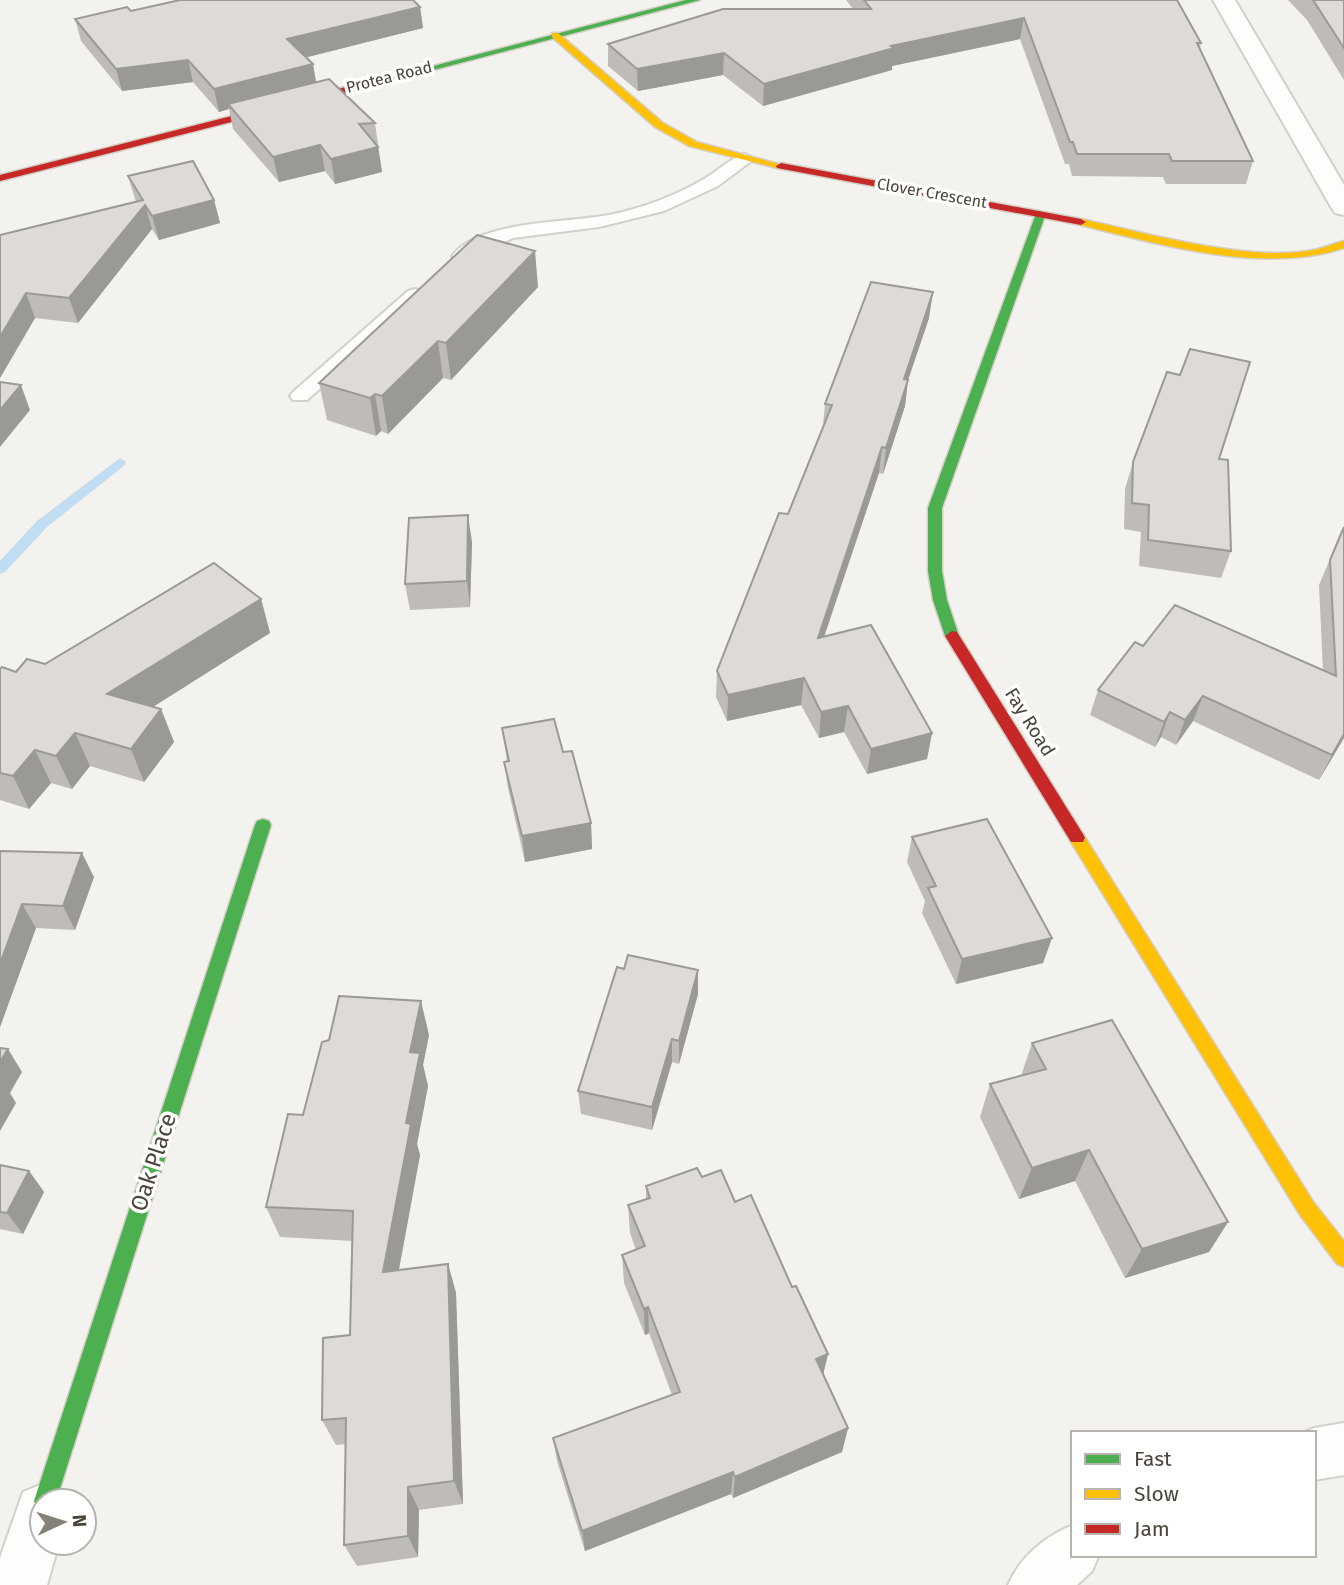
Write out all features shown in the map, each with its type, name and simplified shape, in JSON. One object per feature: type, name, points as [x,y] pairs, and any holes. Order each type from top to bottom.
[{"type":"street","name":"Protea Road","points":[[0,178],[30,168],[696,0]]},
{"type":"street","points":[[1224,0],[1344,207]]},
{"type":"street","name":"Clover Crescent","points":[[555,35],[659,125],[693,144],[745,159],[1243,253],[1307,256],[1332,252],[1344,244]]},
{"type":"street","name":"Fay Road","points":[[1041,213],[935,508],[931,555],[936,592],[949,632],[1307,1209],[1344,1257]]},
{"type":"street","name":"Oak Place","points":[[50,1487],[263,825]]},
{"type":"street","points":[[1316,1454],[1344,1448]]},
{"type":"street","points":[[1035,1585],[1071,1554]]},
{"type":"street","points":[[19,1585],[28,1556]]},
{"type":"lane","points":[[447,267],[472,247],[495,237],[523,230],[598,222],[640,214],[722,177],[745,159]]},
{"type":"lane","points":[[300,396],[429,282]]},
{"type":"building","points":[[180,0],[413,0],[420,7],[287,39],[313,64],[214,89],[188,60],[116,69],[75,19],[127,7],[131,11]]},
{"type":"building","points":[[864,0],[1177,0],[1201,43],[1197,43],[1253,161],[1172,161],[1169,154],[1077,154],[1073,142],[1070,142],[1024,18],[891,46],[894,48],[764,84],[724,53],[637,69],[608,44],[723,9],[871,9]]},
{"type":"building","points":[[1313,0],[1344,0],[1344,48]]},
{"type":"building","points":[[329,79],[375,123],[359,124],[378,147],[331,159],[320,145],[273,157],[228,104]]},
{"type":"building","points":[[193,161],[214,200],[152,216],[145,205],[69,298],[26,293],[0,337],[0,235],[143,200],[128,176]]},
{"type":"building","points":[[477,235],[535,251],[446,343],[438,341],[382,396],[375,394],[370,398],[319,383]]},
{"type":"building","points":[[871,282],[933,292],[904,379],[908,380],[886,448],[882,447],[818,638],[871,625],[932,733],[871,749],[848,706],[821,712],[804,678],[728,695],[717,671],[779,513],[788,514],[832,405],[825,404]]},
{"type":"building","points":[[1190,349],[1250,362],[1219,459],[1228,460],[1231,551],[1148,540],[1149,505],[1132,503],[1133,462],[1167,372],[1180,375]]},
{"type":"building","points":[[0,382],[21,385],[0,410]]},
{"type":"building","points":[[468,515],[467,581],[405,584],[409,518]]},
{"type":"building","points":[[1344,527],[1344,734],[1332,755],[1203,696],[1185,720],[1170,712],[1164,722],[1098,690],[1135,642],[1143,646],[1175,605],[1336,676],[1330,560]]},
{"type":"building","points":[[214,563],[261,599],[107,694],[161,709],[131,749],[75,733],[56,756],[35,750],[13,776],[0,773],[2,667],[16,672],[27,659],[45,664]]},
{"type":"building","points":[[554,719],[563,752],[572,751],[591,823],[522,836],[504,762],[509,761],[502,728]]},
{"type":"building","points":[[987,819],[1052,938],[962,959],[928,888],[936,886],[912,837]]},
{"type":"building","points":[[0,851],[82,853],[63,906],[22,904],[0,964]]},
{"type":"building","points":[[628,955],[698,970],[679,1041],[672,1039],[652,1107],[578,1091],[617,967],[624,969]]},
{"type":"building","points":[[339,996],[421,1001],[410,1052],[420,1053],[406,1123],[411,1124],[383,1272],[448,1264],[454,1481],[408,1487],[408,1536],[344,1545],[346,1418],[322,1420],[323,1338],[350,1335],[353,1211],[266,1207],[288,1114],[303,1115],[322,1042],[329,1040]]},
{"type":"building","points":[[1112,1020],[1228,1222],[1142,1249],[1089,1150],[1032,1168],[990,1084],[1046,1069],[1032,1043]]},
{"type":"building","points":[[0,1048],[8,1049],[0,1062]]},
{"type":"building","points":[[0,1165],[29,1171],[7,1213],[0,1212]]},
{"type":"building","points":[[697,1168],[702,1177],[721,1170],[735,1202],[751,1195],[792,1287],[796,1286],[828,1354],[816,1359],[848,1428],[735,1477],[733,1472],[582,1531],[553,1438],[680,1392],[648,1307],[644,1309],[622,1255],[645,1246],[628,1205],[650,1198],[646,1186]]},
{"type":"waterway","points":[[0,569],[42,524],[120,462]]},
{"type":"traffic: fast","points":[[377,82],[696,0]]},
{"type":"traffic: fast","points":[[952,636],[940,600],[935,571],[935,508],[1041,213]]},
{"type":"traffic: fast","points":[[50,1487],[263,825]]},
{"type":"traffic: slow","points":[[555,35],[659,125],[693,144],[781,166]]},
{"type":"traffic: slow","points":[[1081,222],[1178,243],[1253,254],[1319,252],[1344,244]]},
{"type":"traffic: slow","points":[[1077,838],[1307,1209],[1344,1257]]},
{"type":"traffic: jam","points":[[0,178],[377,82]]},
{"type":"traffic: jam","points":[[781,166],[1081,222]]},
{"type":"traffic: jam","points":[[952,636],[1077,838]]}]
